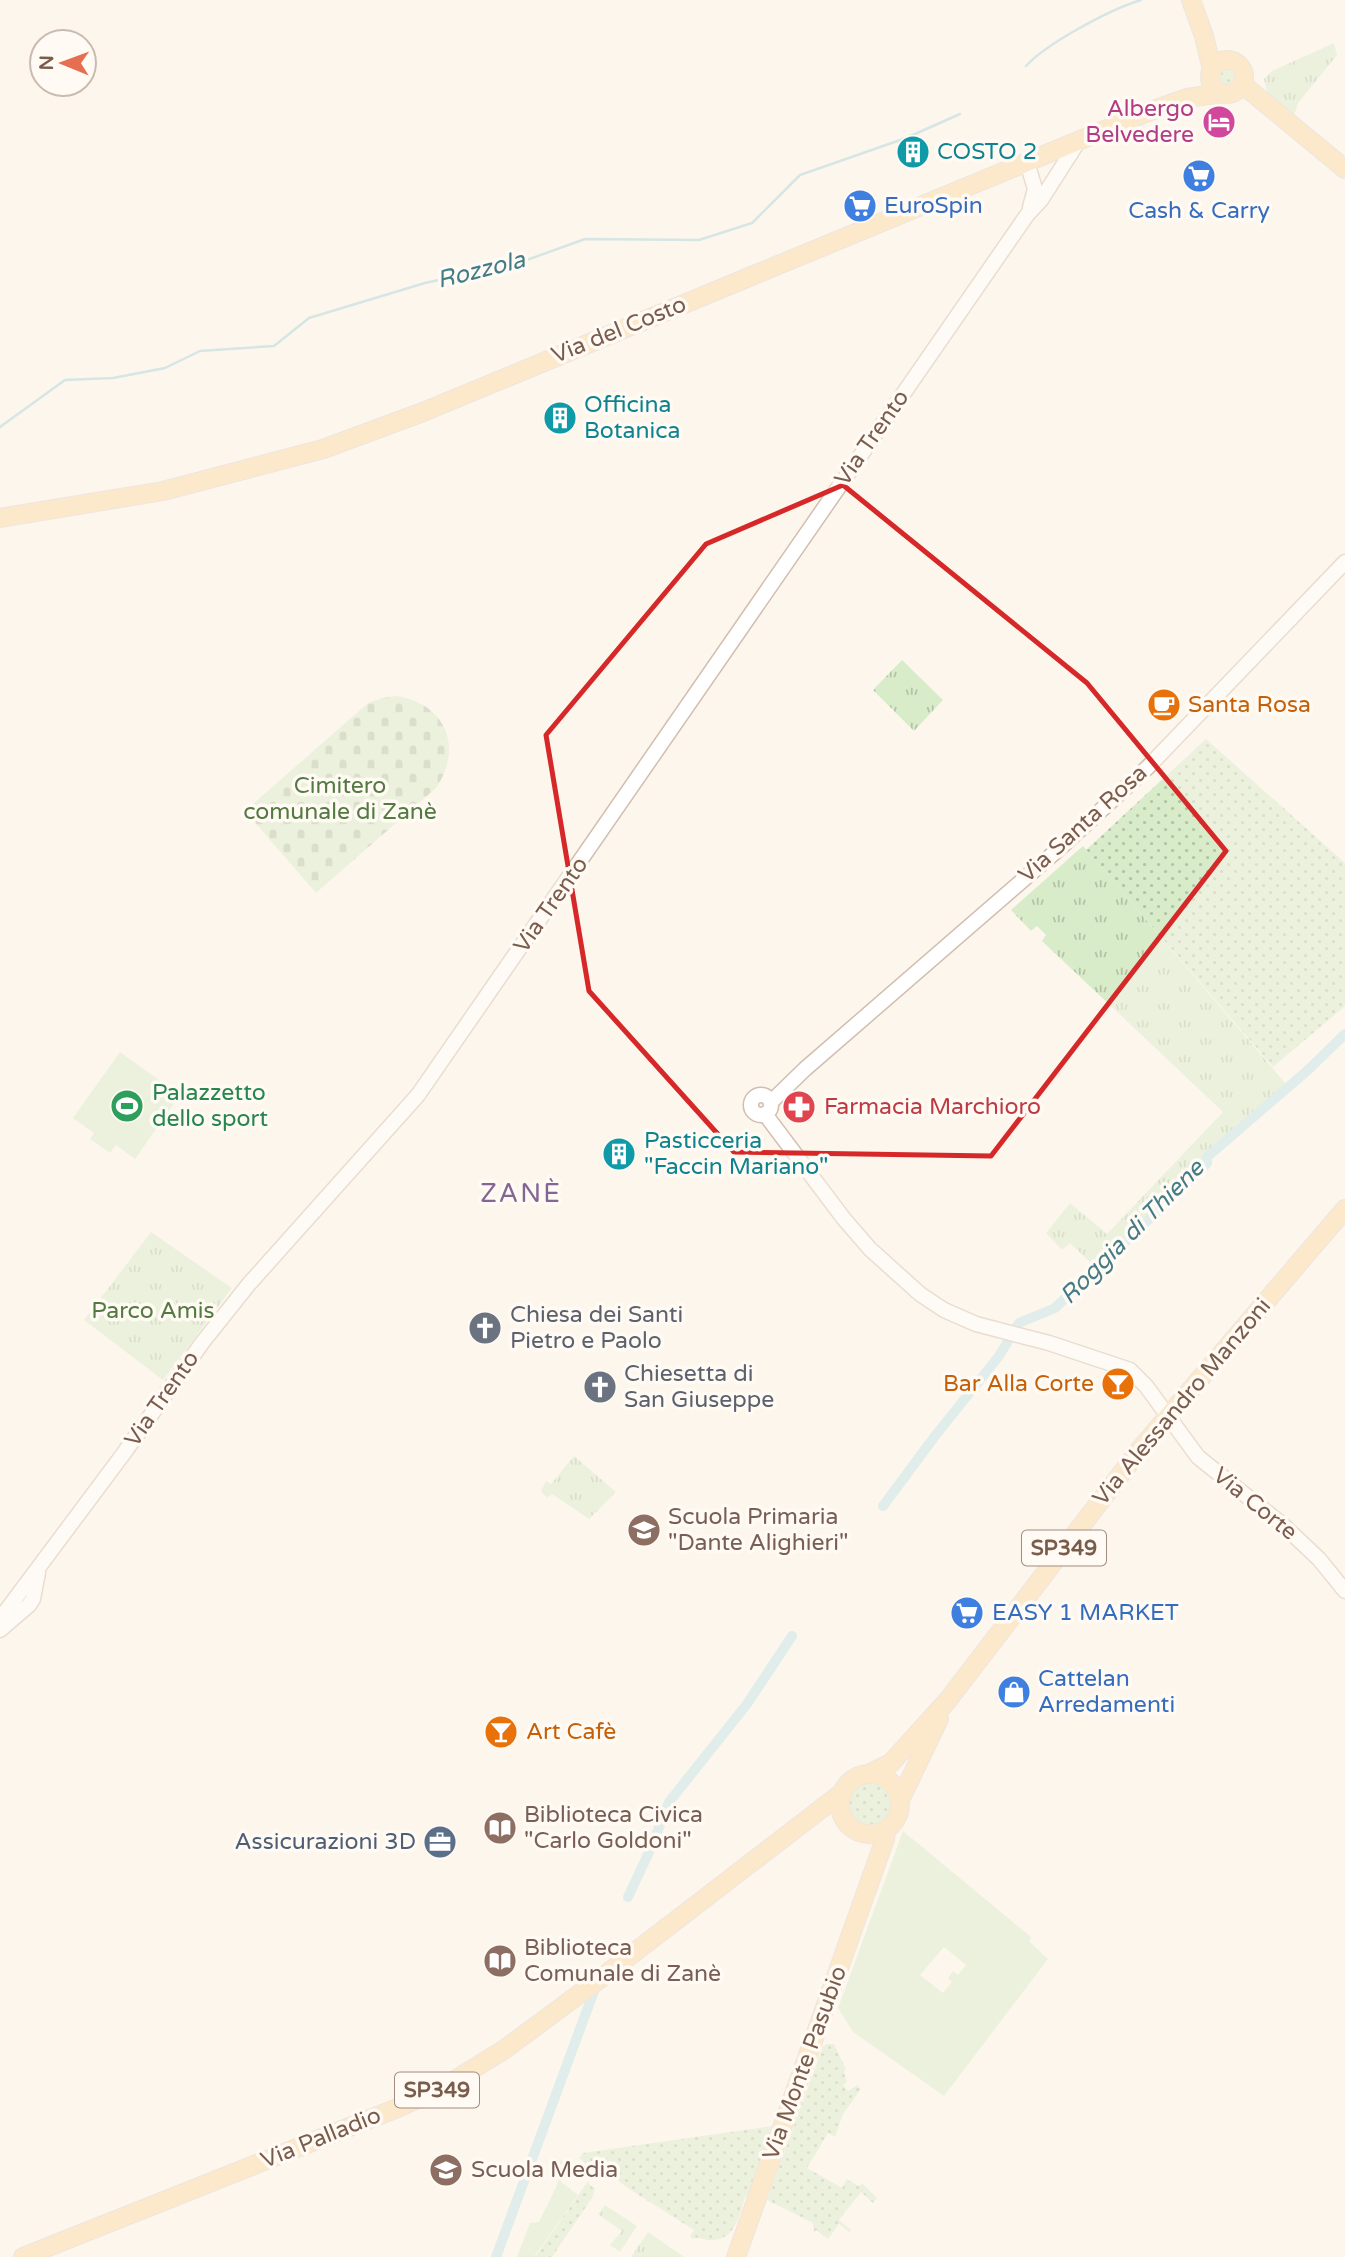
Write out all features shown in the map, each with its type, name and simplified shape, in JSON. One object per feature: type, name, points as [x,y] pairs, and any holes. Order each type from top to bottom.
[{"type":"main road","points":[[1191,0],[1204,36],[1214,87],[1231,90],[1273,112],[1345,169]]},
{"type":"main road","points":[[1204,36],[1242,69],[1231,90]]},
{"type":"main road","points":[[1186,98],[1220,62],[1231,61]]},
{"type":"main road","name":"Via del Costo","points":[[0,518],[163,491],[323,449],[423,412],[1186,98],[1231,90]]},
{"type":"main road","name":"Via Alessandro Manzoni","points":[[900,1800],[932,1725],[948,1700],[1108,1489],[1167,1416],[1345,1209]]},
{"type":"main road","name":"Via Alessandro Manzoni","points":[[869,1774],[891,1763],[932,1725]]},
{"type":"main road","points":[[901,1753],[911,1761],[914,1770]]},
{"type":"main road","points":[[869,1774],[886,1778],[900,1800]]},
{"type":"main road","name":"SP349","points":[[797,1827],[843,1792],[853,1779],[869,1774]]},
{"type":"main road","points":[[843,1792],[840,1808],[852,1828],[866,1840],[873,1868]]},
{"type":"main road","name":"SP349","points":[[797,1827],[829,1821],[877,1834],[886,1830],[898,1817],[900,1800]]},
{"type":"main road","name":"Via Palladio","points":[[23,2257],[442,2088],[505,2049],[797,1827]]},
{"type":"main road","name":"Via Monte Pasubio","points":[[736,2257],[886,1830]]},
{"type":"street","name":"Via Trento","points":[[0,1630],[8,1615],[28,1592],[40,1568],[167,1390],[241,1294],[418,1095],[1027,215],[1041,200],[1077,142]]},
{"type":"street","name":"Via Trento","points":[[1027,215],[1035,189],[1035,159]]},
{"type":"street","points":[[1035,159],[1052,169],[1054,179]]},
{"type":"street","name":"Via Santa Rosa","points":[[766,1106],[1148,767],[1345,562]]},
{"type":"street","name":"Via Corte","points":[[766,1106],[775,1127],[844,1219],[870,1249],[920,1294],[955,1315],[1130,1370],[1146,1386],[1198,1457],[1284,1526],[1319,1559],[1345,1591]]},
{"type":"highlighted area","points":[[843,485],[1087,683],[1226,851],[991,1156],[734,1152],[589,991],[546,735],[706,544]]},
{"type":"green space","points":[[1334,43],[1337,55],[1298,103],[1293,120],[1267,93],[1264,79],[1272,71]]},
{"type":"green space","points":[[1227,65],[1235,68],[1238,76],[1235,84],[1227,87],[1219,84],[1216,76],[1219,68]]},
{"type":"green space","points":[[902,660],[943,700],[914,731],[873,690]]},
{"type":"green space","name":"Cimitero comunale di Zanè","points":[[396,696],[413,700],[438,717],[449,743],[444,773],[436,788],[316,893],[245,811],[368,703]]},
{"type":"green space","points":[[1206,739],[1345,863],[1345,1006],[1273,1067],[1086,850]]},
{"type":"green space","points":[[1083,846],[1286,1084],[1094,1266],[1070,1243],[1062,1250],[1046,1233],[1070,1203],[1107,1234],[1223,1112],[1042,941],[1046,935],[1037,926],[1031,931],[1011,910]]},
{"type":"green space","name":"Palazzetto dello sport","points":[[120,1052],[180,1095],[135,1159],[116,1145],[110,1153],[90,1139],[94,1133],[73,1118]]},
{"type":"green space","name":"Parco Amis","points":[[151,1232],[232,1288],[163,1380],[84,1320]]},
{"type":"green space","points":[[574,1456],[616,1492],[589,1519],[552,1494],[547,1498],[541,1491],[546,1481],[551,1484]]},
{"type":"green space","points":[[870,1782],[885,1789],[892,1804],[885,1819],[870,1826],[855,1819],[848,1804],[855,1789]]},
{"type":"green space","points":[[903,1831],[1031,1937],[1029,1941],[1048,1959],[944,2096],[853,2032],[838,2008]],"holes":[[[944,1947],[966,1965],[958,1975],[953,1971],[948,1978],[952,1982],[943,1993],[920,1975]]]},
{"type":"green space","points":[[834,2044],[846,2069],[844,2072],[847,2082],[843,2085],[848,2091],[857,2085],[861,2089],[843,2114],[835,2137],[828,2133],[807,2168],[842,2188],[847,2179],[858,2186],[863,2184],[877,2198],[873,2203],[861,2192],[839,2220],[851,2230],[849,2232],[839,2224],[828,2239],[816,2230],[814,2233],[813,2223],[767,2200],[823,2046]]},
{"type":"green space","points":[[772,2126],[774,2129],[750,2195],[745,2197],[730,2233],[717,2240],[692,2239],[690,2236],[694,2230],[626,2187],[608,2172],[602,2179],[579,2158],[583,2153]]},
{"type":"green space","points":[[554,2156],[571,2168],[561,2182],[578,2195],[534,2257],[517,2257],[530,2223],[539,2222],[557,2185],[558,2180],[549,2176],[551,2172],[548,2171]]},
{"type":"green space","points":[[588,2181],[595,2189],[592,2198],[552,2257],[535,2257]]},
{"type":"green space","points":[[605,2205],[637,2226],[620,2252],[610,2245],[622,2231],[598,2214]]},
{"type":"green space","points":[[648,2232],[684,2257],[631,2257]]},
{"type":"waterway","name":"Rozzola","points":[[1026,66],[1049,47],[1080,28],[1141,0]]},
{"type":"waterway","name":"Rozzola","points":[[0,427],[65,380],[113,378],[165,368],[200,351],[274,346],[309,318],[425,283],[524,261],[585,239],[699,240],[752,223],[800,175],[906,138],[960,114]]},
{"type":"waterway","name":"Roggia di Thiene","points":[[883,1506],[999,1356],[1019,1323],[1055,1308],[1201,1170],[1207,1163],[1207,1157],[1308,1070],[1345,1034]]},
{"type":"waterway","name":"Roggia di Thiene","points":[[628,1897],[669,1802],[747,1704],[792,1636]]},
{"type":"waterway","name":"Roggia di Thiene","points":[[496,2257],[594,1991]]},
{"type":"place","name":"Albergo Belvedere","points":[[1219,122]]},
{"type":"place","name":"COSTO 2","points":[[913,152]]},
{"type":"place","name":"Cash & Carry","points":[[1199,176]]},
{"type":"place","name":"EuroSpin","points":[[860,206]]},
{"type":"place","name":"Officina Botanica","points":[[560,418]]},
{"type":"place","name":"Santa Rosa","points":[[1164,705]]},
{"type":"place","name":"Palazzetto dello sport","points":[[127,1106]]},
{"type":"place","name":"Farmacia Marchioro","points":[[799,1107]]},
{"type":"place","name":"Pasticceria \"Faccin Mariano\"","points":[[619,1154]]},
{"type":"place","name":"Chiesa dei Santi Pietro e Paolo","points":[[485,1328]]},
{"type":"place","name":"Bar Alla Corte","points":[[1118,1384]]},
{"type":"place","name":"Chiesetta di San Giuseppe","points":[[600,1387]]},
{"type":"place","name":"Scuola Primaria \"Dante Alighieri\"","points":[[644,1530]]},
{"type":"place","name":"EASY 1 MARKET","points":[[967,1613]]},
{"type":"place","name":"Cattelan Arredamenti","points":[[1014,1692]]},
{"type":"place","name":"Art Cafè","points":[[501,1732]]},
{"type":"place","name":"Biblioteca Civica \"Carlo Goldoni\"","points":[[500,1828]]},
{"type":"place","name":"Assicurazioni 3D","points":[[440,1842]]},
{"type":"place","name":"Biblioteca Comunale di Zanè","points":[[500,1961]]},
{"type":"place","name":"Scuola Media","points":[[446,2170]]},
{"type":"district","name":"ZANÈ","points":[[521,1193]]}]
